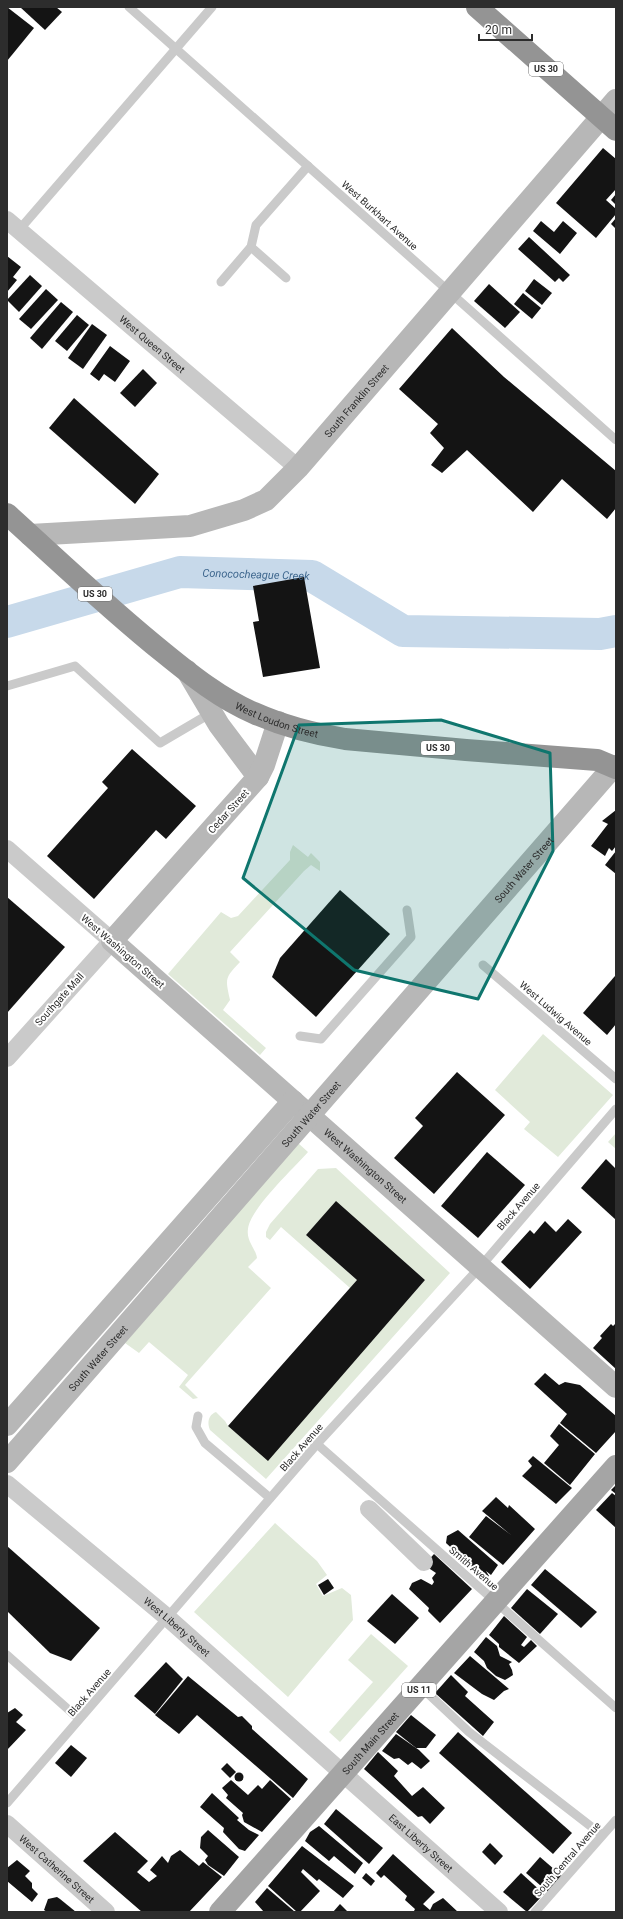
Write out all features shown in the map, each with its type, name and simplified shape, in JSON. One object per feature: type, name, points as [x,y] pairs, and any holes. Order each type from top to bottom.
[{"type":"highway","name":"US 30","points":[[477,7],[609,123]]},
{"type":"highway","name":"West Loudon Street","points":[[7,514],[133,628],[187,671],[253,713],[325,736],[345,739],[597,760],[615,767]]},
{"type":"main road","name":"South Main Street","points":[[220,1912],[616,1466]]},
{"type":"street","name":"South Franklin Street","points":[[30,535],[190,526],[244,510],[266,500],[298,468],[451,293],[609,123],[616,100]]},
{"type":"street","name":"West Queen Street","points":[[13,225],[298,468]]},
{"type":"street","points":[[187,671],[218,725],[258,777]]},
{"type":"street","name":"Cedar Street","points":[[112,941],[258,777],[264,765],[278,722]]},
{"type":"street","name":"South Water Street","points":[[7,1462],[615,767]]},
{"type":"street","name":"West Washington Street","points":[[7,849],[481,1266],[616,1387]]},
{"type":"street","name":"Southgate Mall","points":[[7,1058],[112,941]]},
{"type":"street","points":[[7,1426],[293,1101]]},
{"type":"street","name":"West Liberty Street","points":[[7,1484],[168,1618],[344,1774]]},
{"type":"street","points":[[369,1509],[424,1562]]},
{"type":"street","name":"East Liberty Street","points":[[344,1774],[498,1912]]},
{"type":"street","name":"West Catherine Street","points":[[7,1824],[106,1912]]},
{"type":"lane","name":"West Burkhart Avenue","points":[[129,7],[616,440]]},
{"type":"lane","points":[[13,225],[212,7]]},
{"type":"lane","points":[[221,282],[251,248],[256,225],[308,166]]},
{"type":"lane","points":[[251,248],[286,278]]},
{"type":"lane","points":[[7,686],[75,666],[160,743],[211,712]]},
{"type":"lane","points":[[300,1036],[321,1039],[411,937],[407,910]]},
{"type":"lane","name":"West Ludwig Avenue","points":[[482,965],[616,1079]]},
{"type":"lane","name":"Black Avenue","points":[[7,1803],[317,1444],[481,1266],[616,1109]]},
{"type":"lane","points":[[198,1416],[196,1427],[205,1443],[270,1498]]},
{"type":"lane","name":"Smith Avenue","points":[[317,1444],[616,1708]]},
{"type":"lane","points":[[7,1655],[79,1719]]},
{"type":"lane","points":[[421,1687],[469,1732],[602,1835]]},
{"type":"lane","name":"South Central Avenue","points":[[535,1912],[616,1820]]},
{"type":"highlighted area","points":[[441,720],[550,753],[553,851],[478,999],[354,970],[243,878],[299,725]]},
{"type":"green space","points":[[293,845],[308,857],[311,853],[320,862],[320,871],[311,865],[304,871],[230,952],[240,962],[229,975],[227,987],[230,1000],[223,1010],[266,1048],[260,1055],[168,974],[221,912],[231,918],[238,916],[290,860],[290,852]]},
{"type":"green space","points":[[543,1034],[613,1095],[558,1157],[524,1129],[530,1122],[495,1090]]},
{"type":"green space","points":[[616,1133],[616,1149],[608,1142]]},
{"type":"green space","points":[[298,1143],[308,1152],[264,1200],[256,1211],[248,1229],[248,1237],[257,1258],[248,1267],[271,1288],[185,1385],[198,1398],[193,1399],[179,1387],[188,1375],[149,1342],[139,1353],[125,1343]]},
{"type":"green space","points":[[336,1168],[450,1273],[266,1479],[210,1430],[208,1422],[211,1415],[216,1412],[228,1426],[268,1460],[425,1280],[336,1202],[306,1235],[357,1280],[350,1288],[281,1227],[270,1240],[266,1237],[266,1232],[270,1224],[318,1169]]},
{"type":"green space","points":[[275,1523],[317,1561],[327,1575],[316,1584],[323,1596],[342,1588],[351,1595],[353,1620],[288,1697],[194,1612]]},
{"type":"green space","points":[[371,1634],[408,1666],[340,1742],[329,1732],[373,1682],[348,1660]]},
{"type":"building","points":[[7,7],[34,28],[7,61]]},
{"type":"building","points":[[20,7],[56,7],[62,12],[45,30]]},
{"type":"building","points":[[603,148],[616,159],[616,189],[606,200],[616,209],[616,214],[596,238],[556,203]]},
{"type":"building","points":[[616,194],[616,205],[611,200]]},
{"type":"building","points":[[616,218],[616,229],[611,224]]},
{"type":"building","points":[[541,221],[554,232],[563,221],[577,233],[560,254],[533,231]]},
{"type":"building","points":[[529,237],[570,275],[563,282],[559,278],[555,282],[518,249]]},
{"type":"building","points":[[7,256],[21,267],[13,277],[17,280],[7,292]]},
{"type":"building","points":[[30,275],[42,286],[19,312],[7,300]]},
{"type":"building","points":[[534,279],[552,293],[542,305],[525,291]]},
{"type":"building","points":[[489,284],[520,312],[505,328],[474,301]]},
{"type":"building","points":[[46,289],[58,300],[31,329],[19,319]]},
{"type":"building","points":[[523,293],[541,308],[532,319],[514,304]]},
{"type":"building","points":[[61,302],[73,312],[42,349],[30,338]]},
{"type":"building","points":[[77,315],[89,325],[67,351],[55,341]]},
{"type":"building","points":[[92,324],[107,335],[83,369],[68,358]]},
{"type":"building","points":[[452,328],[504,377],[616,471],[616,508],[607,519],[562,479],[533,512],[467,450],[442,473],[431,465],[444,448],[430,433],[438,424],[399,389]]},
{"type":"building","points":[[110,346],[130,361],[115,382],[104,374],[99,381],[90,374]]},
{"type":"building","points":[[143,369],[157,383],[135,407],[120,393]]},
{"type":"building","points":[[74,398],[159,474],[135,504],[49,428]]},
{"type":"building","points":[[304,577],[320,668],[263,677],[253,622],[259,621],[253,586]]},
{"type":"building","points":[[132,749],[196,806],[166,839],[156,830],[94,899],[47,856],[108,788],[102,782]]},
{"type":"building","points":[[616,810],[616,846],[612,851],[609,848],[605,856],[591,846],[608,824],[602,821]]},
{"type":"building","points":[[616,851],[616,874],[605,865]]},
{"type":"building","points":[[340,890],[390,934],[316,1017],[272,977],[280,958]]},
{"type":"building","points":[[7,897],[65,947],[7,1013]]},
{"type":"building","points":[[615,976],[616,1024],[607,1035],[583,1013]]},
{"type":"building","points":[[457,1072],[505,1115],[434,1194],[394,1158],[423,1126],[415,1118]]},
{"type":"building","points":[[487,1152],[525,1185],[478,1238],[441,1206]]},
{"type":"building","points":[[606,1159],[616,1169],[616,1220],[581,1188]]},
{"type":"building","points":[[336,1201],[425,1280],[268,1461],[228,1426],[357,1280],[306,1235]]},
{"type":"building","points":[[568,1219],[582,1232],[530,1289],[501,1262],[530,1230],[534,1234],[545,1221],[556,1232]]},
{"type":"building","points":[[616,1323],[616,1369],[593,1348],[602,1338],[600,1336],[611,1324],[613,1326]]},
{"type":"building","points":[[545,1373],[559,1385],[565,1382],[580,1385],[616,1416],[616,1431],[596,1453],[560,1423],[567,1414],[534,1384]]},
{"type":"building","points":[[559,1424],[595,1454],[570,1485],[544,1463],[559,1445],[550,1436]]},
{"type":"building","points":[[533,1456],[572,1488],[556,1504],[522,1476],[532,1466],[528,1461]]},
{"type":"building","points":[[616,1485],[616,1494],[611,1490]]},
{"type":"building","points":[[612,1493],[616,1496],[616,1528],[596,1510]]},
{"type":"building","points":[[496,1497],[508,1508],[509,1505],[535,1529],[503,1565],[469,1537],[486,1516],[511,1535],[482,1511]]},
{"type":"building","points":[[458,1530],[498,1565],[491,1575],[486,1571],[489,1576],[486,1580],[446,1543],[447,1536]]},
{"type":"building","points":[[7,1546],[100,1628],[71,1661],[50,1653],[7,1611]]},
{"type":"building","points":[[434,1554],[472,1589],[440,1623],[428,1611],[429,1608],[409,1589],[412,1583],[421,1579],[432,1585],[434,1582],[432,1578],[436,1573],[424,1565]]},
{"type":"building","points":[[545,1569],[597,1612],[581,1628],[531,1585]]},
{"type":"building","points":[[328,1579],[334,1588],[324,1595],[318,1585]]},
{"type":"building","points":[[527,1589],[558,1614],[540,1634],[511,1608]]},
{"type":"building","points":[[392,1594],[419,1618],[395,1644],[367,1621]]},
{"type":"building","points":[[504,1616],[527,1637],[521,1645],[524,1647],[531,1640],[537,1646],[519,1663],[499,1647],[499,1644],[489,1635]]},
{"type":"building","points":[[486,1637],[497,1646],[500,1656],[512,1662],[509,1664],[513,1675],[505,1680],[496,1676],[487,1668],[484,1661],[474,1652]]},
{"type":"building","points":[[470,1656],[509,1689],[504,1691],[494,1700],[482,1694],[454,1673]]},
{"type":"building","points":[[166,1662],[183,1679],[155,1714],[134,1696]]},
{"type":"building","points":[[451,1675],[468,1692],[465,1696],[494,1722],[483,1736],[435,1693]]},
{"type":"building","points":[[188,1676],[238,1717],[242,1716],[252,1726],[252,1729],[308,1779],[293,1798],[197,1715],[179,1734],[155,1715]]},
{"type":"building","points":[[15,1708],[23,1715],[16,1722],[26,1730],[7,1750],[7,1713]]},
{"type":"building","points":[[411,1715],[436,1735],[426,1748],[416,1748],[396,1732]]},
{"type":"building","points":[[458,1732],[572,1833],[553,1854],[439,1753]]},
{"type":"building","points":[[396,1734],[419,1750],[430,1761],[421,1769],[412,1762],[408,1765],[399,1758],[394,1759],[382,1751]]},
{"type":"building","points":[[71,1745],[87,1758],[71,1777],[55,1763]]},
{"type":"building","points":[[378,1752],[398,1771],[394,1776],[412,1796],[423,1787],[445,1808],[430,1824],[422,1816],[418,1817],[364,1769]]},
{"type":"building","points":[[227,1763],[236,1772],[230,1778],[221,1769]]},
{"type":"building","points":[[239,1772],[244,1777],[239,1782],[234,1777]]},
{"type":"building","points":[[231,1780],[248,1795],[258,1785],[262,1789],[270,1780],[291,1799],[262,1832],[244,1822],[242,1815],[243,1813],[226,1798],[228,1795],[222,1788]]},
{"type":"building","points":[[212,1793],[239,1818],[237,1820],[249,1830],[259,1835],[245,1851],[239,1849],[223,1832],[224,1828],[200,1807]]},
{"type":"building","points":[[336,1809],[383,1848],[369,1864],[324,1824]]},
{"type":"building","points":[[319,1826],[363,1863],[355,1874],[334,1856],[329,1861],[305,1841],[310,1832]]},
{"type":"building","points":[[208,1830],[239,1857],[224,1876],[208,1865],[205,1860],[208,1856],[200,1848],[201,1837]]},
{"type":"building","points":[[115,1832],[148,1861],[137,1872],[149,1882],[157,1876],[150,1870],[162,1856],[168,1863],[171,1856],[180,1850],[199,1866],[203,1862],[222,1877],[189,1912],[142,1912],[83,1861]]},
{"type":"building","points":[[490,1843],[503,1856],[495,1865],[482,1852]]},
{"type":"building","points":[[302,1846],[354,1886],[343,1898],[319,1879],[317,1881],[303,1869],[301,1872],[320,1891],[300,1912],[297,1912],[268,1886]]},
{"type":"building","points":[[393,1854],[435,1892],[423,1904],[430,1910],[433,1904],[443,1898],[458,1912],[414,1911],[415,1909],[405,1900],[407,1896],[384,1875],[381,1878],[376,1873]]},
{"type":"building","points":[[540,1857],[562,1876],[548,1892],[526,1873]]},
{"type":"building","points":[[17,1860],[30,1871],[25,1876],[32,1883],[32,1888],[38,1894],[32,1902],[7,1881],[7,1868]]},
{"type":"building","points":[[366,1873],[375,1881],[371,1886],[362,1878]]},
{"type":"building","points":[[521,1873],[544,1894],[527,1912],[503,1892]]},
{"type":"building","points":[[267,1888],[295,1912],[264,1912],[255,1902]]},
{"type":"building","points":[[57,1897],[76,1912],[47,1912],[44,1910],[48,1899]]},
{"type":"building","points":[[340,1904],[348,1912],[333,1912]]},
{"type":"waterway","name":"Conococheague Creek","points":[[7,622],[180,572],[312,576],[403,631],[600,634],[616,631]]}]
